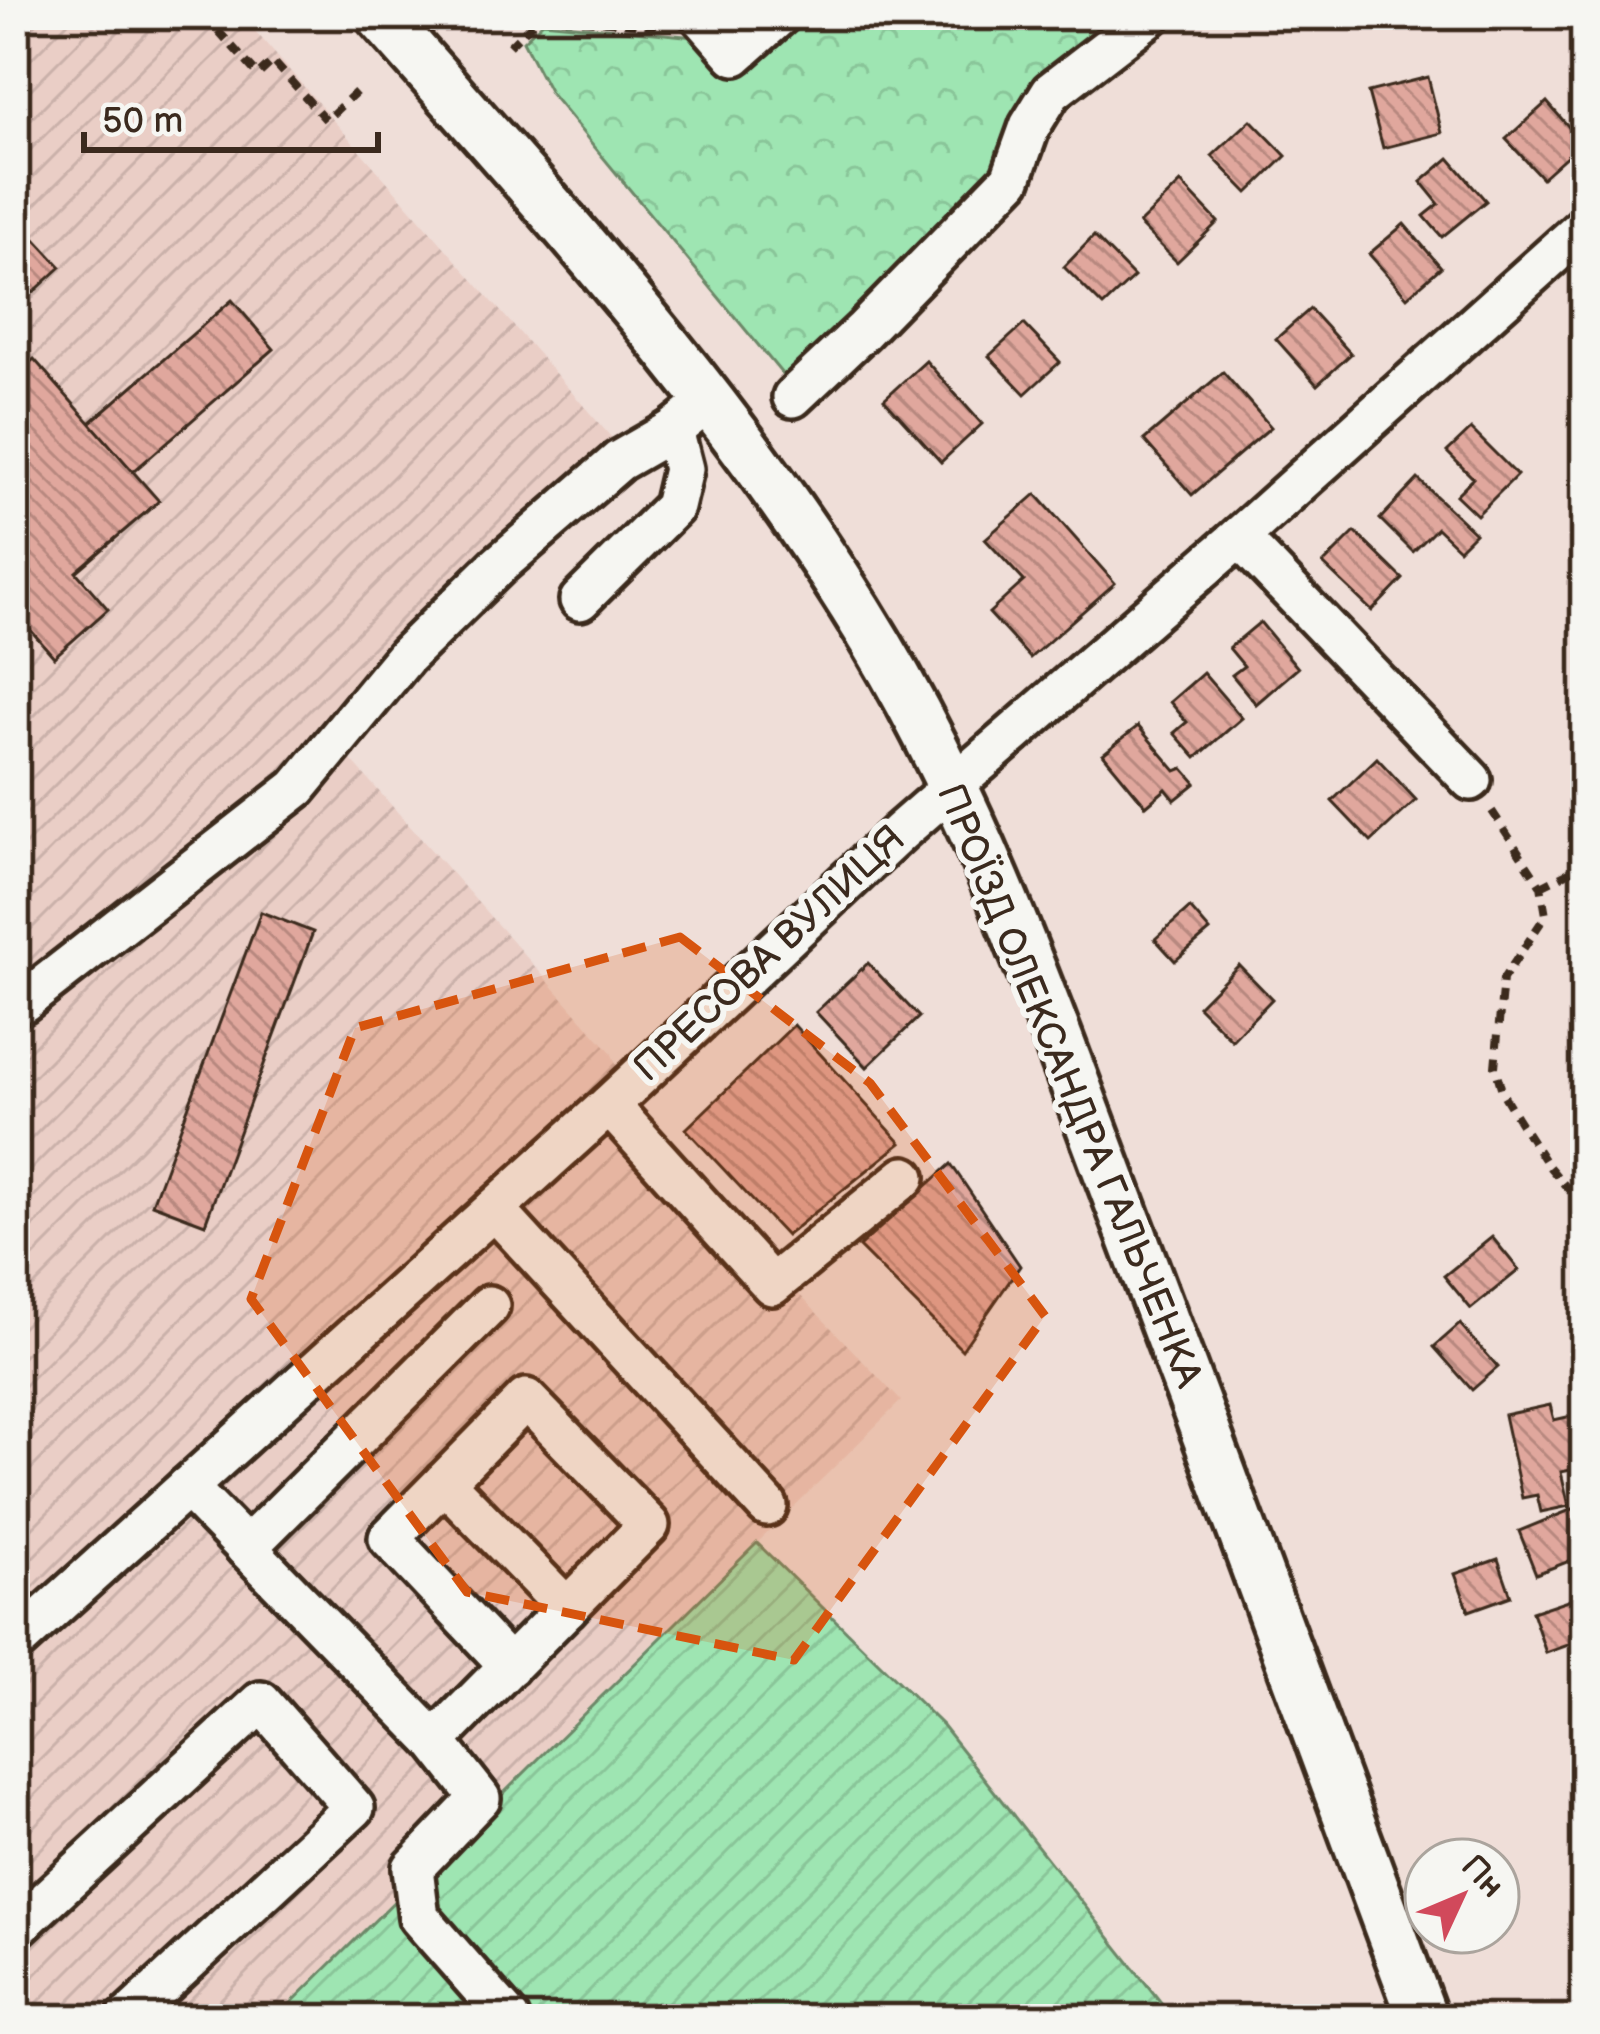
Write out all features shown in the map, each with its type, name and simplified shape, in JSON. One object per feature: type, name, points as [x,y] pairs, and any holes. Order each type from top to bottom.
[{"type":"main road","name":"ПРОЇЗД ОЛЕКСАНДРА ГАЛЬЧЕНКА","points":[[380,15],[565,223],[711,400],[786,500],[890,666],[997,882],[1423,2019]]},
{"type":"street","points":[[707,23],[735,55],[780,15]]},
{"type":"street","points":[[793,397],[967,228],[1011,178],[1030,126],[1051,92],[1151,15]]},
{"type":"street","name":"ПРЕСОВА ВУЛИЦЯ","points":[[15,1643],[609,1105],[951,787],[1239,537],[1585,226]]},
{"type":"street","points":[[15,998],[22,1002],[297,788],[406,656],[499,565],[619,461],[674,430],[711,400]]},
{"type":"street","points":[[580,600],[674,507],[683,469],[674,430]]},
{"type":"street","points":[[1239,537],[1471,780]]},
{"type":"street","points":[[609,1105],[772,1286],[904,1177]]},
{"type":"street","points":[[494,1209],[767,1506]]},
{"type":"street","points":[[246,1548],[489,1306]]},
{"type":"street","points":[[435,1741],[510,1666],[567,1608],[649,1526],[526,1400],[389,1538],[510,1666]]},
{"type":"street","points":[[444,1482],[567,1608]]},
{"type":"street","points":[[187,1487],[435,1741],[481,1798],[413,1868],[419,1917],[509,2019]]},
{"type":"street","points":[[15,1929],[261,1702],[354,1808],[126,2019]]},
{"type":"path","points":[[204,15],[258,75],[273,61],[326,120],[356,92]]},
{"type":"path","points":[[508,46],[540,15],[707,23]]},
{"type":"path","points":[[1471,780],[1541,886],[1546,915],[1503,979],[1495,1067],[1503,1094],[1518,1119],[1546,1163],[1585,1209]]},
{"type":"path","points":[[1541,886],[1585,864]]},
{"type":"highlighted area","points":[[680,937],[870,1083],[1045,1316],[794,1660],[467,1592],[251,1299],[355,1028]]},
{"type":"shaded area","points":[[15,15],[241,15],[618,445],[319,724],[611,1052],[644,1132],[901,1401],[275,2019],[15,2019]]},
{"type":"green space","points":[[789,15],[1137,15],[1015,154],[792,386],[550,93],[523,41],[543,22],[705,38]]},
{"type":"green space","points":[[757,1543],[942,1725],[1174,2019],[275,2019]]},
{"type":"building","points":[[719,15],[771,15],[742,36]]},
{"type":"building","points":[[1428,77],[1442,133],[1383,148],[1368,92]]},
{"type":"building","points":[[1547,102],[1582,142],[1542,178],[1506,139]]},
{"type":"building","points":[[1251,120],[1286,156],[1248,193],[1212,156]]},
{"type":"building","points":[[1449,158],[1486,201],[1442,237],[1424,216],[1439,204],[1421,182]]},
{"type":"building","points":[[1181,183],[1218,222],[1177,262],[1139,224]]},
{"type":"building","points":[[1404,224],[1441,267],[1407,297],[1369,254]]},
{"type":"building","points":[[23,226],[61,267],[15,309],[15,233]]},
{"type":"building","points":[[1094,236],[1134,277],[1103,306],[1064,267]]},
{"type":"building","points":[[232,300],[274,349],[133,472],[90,423]]},
{"type":"building","points":[[1310,309],[1351,354],[1317,385],[1276,339]]},
{"type":"building","points":[[1024,324],[1060,362],[1025,394],[989,356]]},
{"type":"building","points":[[34,359],[159,501],[76,572],[108,609],[54,657],[15,612],[15,375]]},
{"type":"building","points":[[926,361],[982,424],[941,462],[884,399]]},
{"type":"building","points":[[1223,372],[1271,427],[1192,495],[1144,440]]},
{"type":"building","points":[[1471,429],[1517,475],[1477,515],[1456,495],[1473,478],[1447,452]]},
{"type":"building","points":[[1418,479],[1475,533],[1459,549],[1437,528],[1413,552],[1380,519]]},
{"type":"building","points":[[1036,494],[1115,583],[1030,658],[989,613],[1024,581],[985,539]]},
{"type":"building","points":[[1355,532],[1403,579],[1372,611],[1323,564]]},
{"type":"building","points":[[1260,622],[1298,668],[1256,704],[1232,675],[1244,666],[1229,648]]},
{"type":"building","points":[[1203,673],[1242,718],[1196,758],[1174,733],[1187,722],[1170,702]]},
{"type":"building","points":[[1138,726],[1176,771],[1183,768],[1196,783],[1175,800],[1166,789],[1146,806],[1103,754]]},
{"type":"building","points":[[1377,758],[1416,800],[1371,842],[1332,801]]},
{"type":"building","points":[[1190,908],[1210,931],[1175,961],[1155,939]]},
{"type":"building","points":[[261,912],[313,932],[205,1224],[152,1204]]},
{"type":"building","points":[[868,963],[919,1017],[867,1067],[816,1012]]},
{"type":"building","points":[[1239,965],[1272,999],[1232,1040],[1198,1006]]},
{"type":"building","points":[[794,1025],[901,1143],[786,1236],[686,1129]]},
{"type":"building","points":[[951,1164],[1020,1266],[962,1350],[859,1247]]},
{"type":"building","points":[[1492,1237],[1519,1270],[1471,1309],[1444,1276]]},
{"type":"building","points":[[1460,1324],[1498,1367],[1472,1390],[1434,1347]]},
{"type":"building","points":[[1550,1405],[1554,1420],[1585,1413],[1585,1467],[1561,1472],[1569,1506],[1541,1512],[1537,1495],[1522,1498],[1504,1415]]},
{"type":"building","points":[[1585,1504],[1585,1555],[1536,1574],[1519,1531]]},
{"type":"building","points":[[1498,1559],[1511,1596],[1469,1611],[1455,1574]]},
{"type":"building","points":[[1585,1594],[1585,1639],[1546,1653],[1532,1612]]}]
